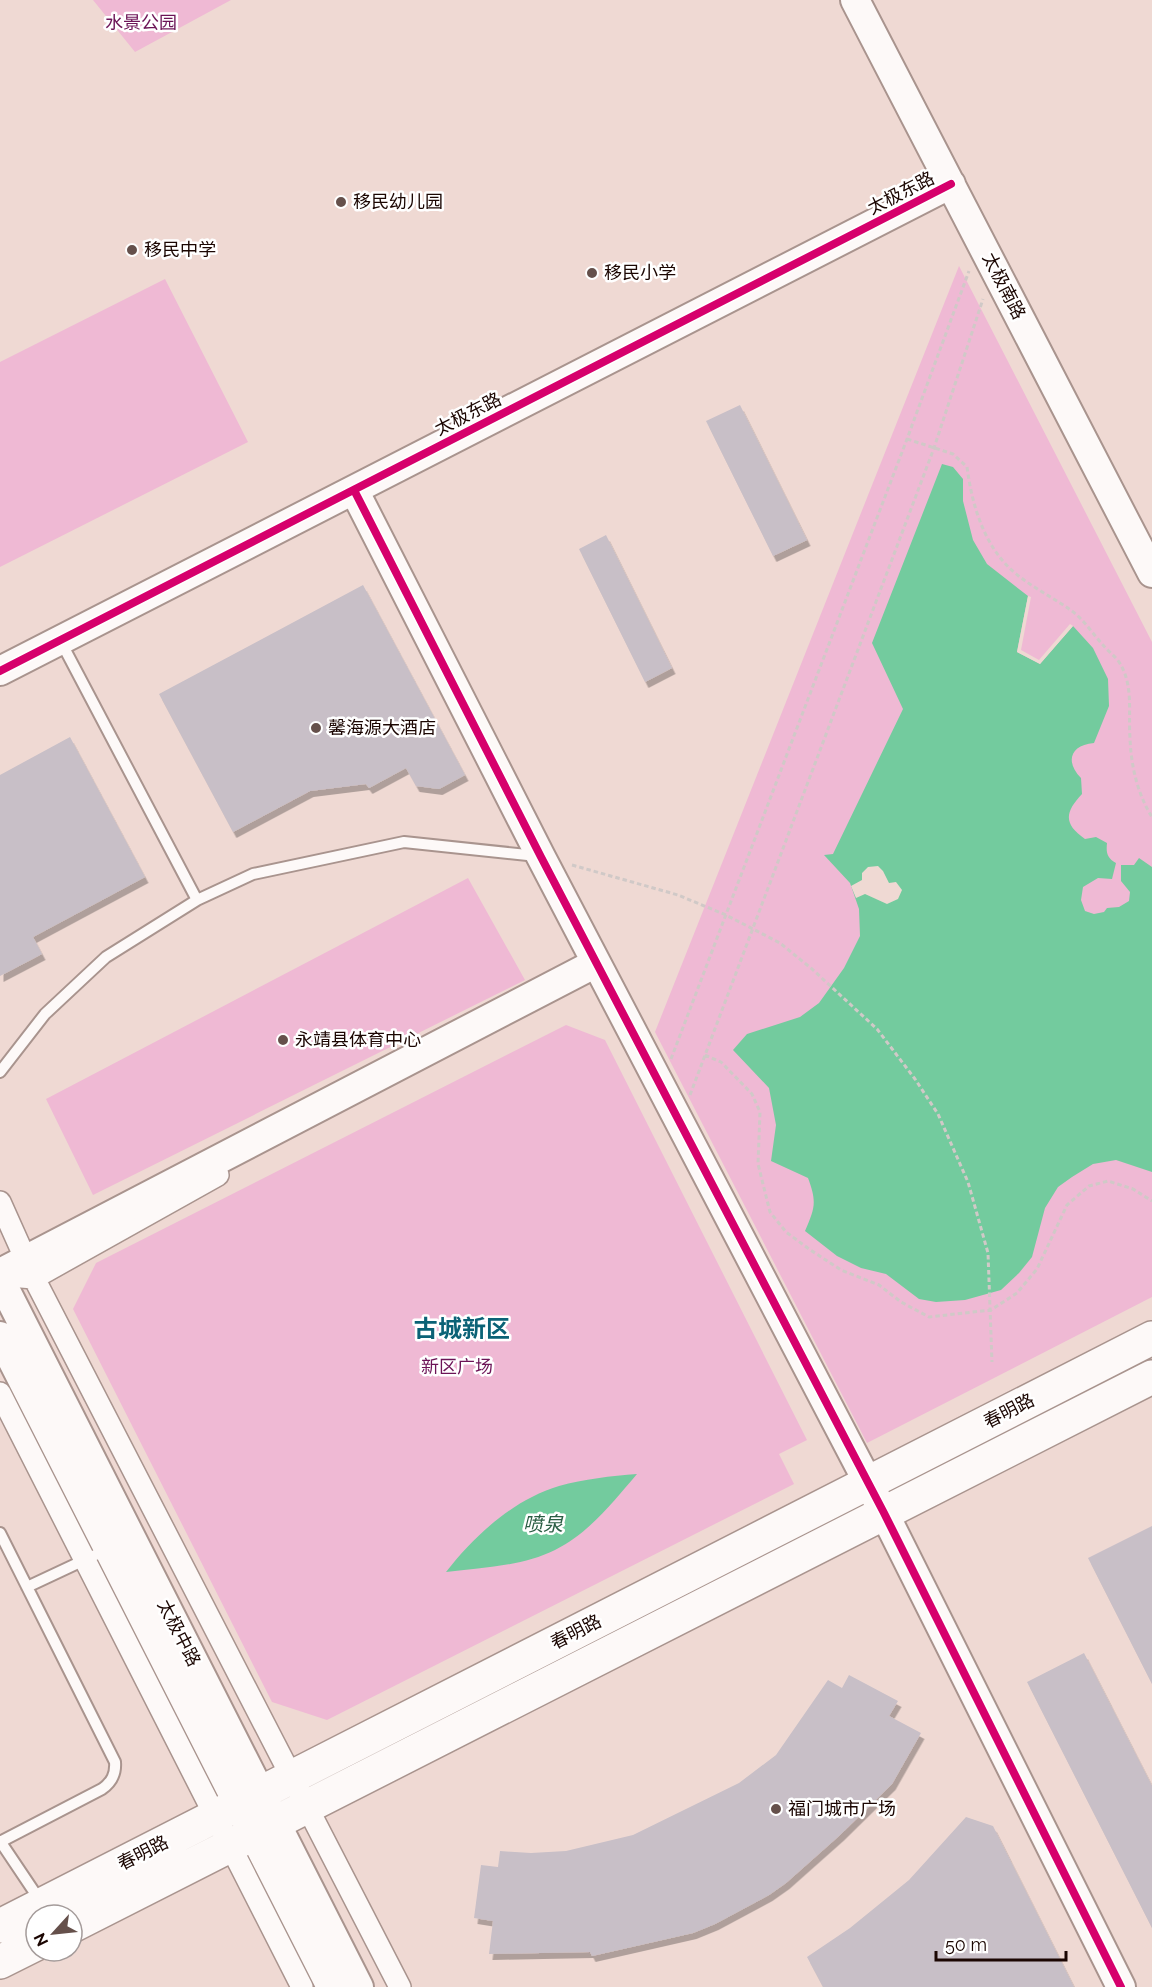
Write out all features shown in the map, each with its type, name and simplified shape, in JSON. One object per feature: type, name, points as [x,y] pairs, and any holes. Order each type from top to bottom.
[{"type":"main road","name":"春明路","points":[[59,1903],[238,1805],[1152,1338]]},
{"type":"main road","name":"春明路","points":[[84,1920],[1152,1377]]},
{"type":"main road","name":"春明路","points":[[0,1926],[24,1918]]},
{"type":"main road","points":[[0,1962],[24,1950]]},
{"type":"street","name":"太极南路","points":[[855,0],[1152,573]]},
{"type":"street","name":"太极东路","points":[[0,671],[951,184]]},
{"type":"street","points":[[354,490],[596,963],[884,1513],[1121,1987]]},
{"type":"street","points":[[0,1273],[30,1269],[596,963]]},
{"type":"street","points":[[0,1202],[30,1269],[400,1987]]},
{"type":"street","name":"太极中路","points":[[0,1279],[238,1805],[331,1987]]},
{"type":"street","name":"太极中路","points":[[0,1336],[97,1554],[238,1805]]},
{"type":"street","points":[[0,1393],[97,1554]]},
{"type":"street","points":[[253,1835],[302,1987]]},
{"type":"street","name":"太极中路","points":[[253,1835],[359,1987]]},
{"type":"lane","points":[[60,640],[197,900]]},
{"type":"lane","points":[[0,1072],[45,1014],[106,957],[197,900],[253,874],[404,842],[541,856]]},
{"type":"lane","points":[[0,1533],[116,1768],[112,1781],[102,1789],[0,1842],[41,1903]]},
{"type":"lane","points":[[27,1587],[97,1554]]},
{"type":"path","points":[[661,1086],[908,439],[986,253]]},
{"type":"path","points":[[680,1122],[934,448],[978,316],[986,253]]},
{"type":"path","points":[[908,439],[953,454],[968,467],[977,512],[985,534],[999,555],[1015,573],[1075,613],[1118,661],[1127,679],[1130,737],[1138,788],[1152,817]]},
{"type":"path","points":[[541,856],[678,895],[726,915],[780,943],[877,1029],[938,1114],[968,1182],[987,1253],[992,1362]]},
{"type":"path","points":[[705,1055],[721,1062],[752,1094],[760,1112],[758,1164],[770,1212],[786,1232],[841,1270],[879,1285],[901,1302],[929,1317],[991,1310],[1017,1293],[1037,1269],[1067,1205],[1089,1186],[1108,1180],[1133,1189],[1152,1201]]},
{"type":"green space","name":"水景公园","points":[[93,0],[231,0],[135,52]]},
{"type":"green space","points":[[959,266],[1152,642],[1152,1297],[867,1443],[655,1032]]},
{"type":"green space","points":[[165,279],[248,442],[0,567],[0,362]]},
{"type":"green space","name":"永靖县体育中心","points":[[468,878],[525,980],[93,1195],[46,1099]]},
{"type":"green space","name":"新区广场","points":[[566,1025],[605,1040],[807,1440],[779,1454],[794,1484],[327,1720],[272,1702],[73,1309],[96,1263]]},
{"type":"water","points":[[942,464],[953,467],[963,479],[963,501],[973,540],[987,564],[1028,596],[1017,652],[1040,664],[1073,626],[1093,648],[1108,679],[1109,706],[1094,743],[1080,747],[1073,755],[1073,766],[1081,778],[1082,794],[1072,807],[1069,818],[1073,828],[1085,839],[1096,837],[1107,843],[1108,855],[1116,863],[1112,879],[1098,878],[1083,887],[1081,900],[1085,911],[1094,914],[1104,912],[1107,908],[1119,907],[1129,901],[1130,892],[1121,881],[1121,865],[1134,865],[1139,858],[1152,867],[1152,1172],[1116,1160],[1093,1164],[1058,1187],[1045,1208],[1032,1257],[1001,1290],[965,1300],[936,1302],[919,1299],[886,1274],[861,1268],[837,1256],[805,1231],[814,1205],[808,1178],[771,1161],[776,1125],[769,1088],[733,1050],[747,1034],[800,1017],[819,1003],[844,968],[860,936],[859,909],[850,883],[824,855],[833,854],[903,709],[872,643]]},
{"type":"water","name":"喷泉","points":[[637,1474],[590,1526],[555,1550],[516,1563],[446,1572],[482,1532],[526,1500],[559,1486],[598,1478]]},
{"type":"pier","points":[[1028,596],[1031,597],[1021,650],[1039,660],[1070,624],[1073,626],[1040,664],[1017,652]]},
{"type":"pier","points":[[878,866],[889,883],[896,882],[902,890],[898,899],[887,904],[865,894],[856,898],[851,886],[862,880],[862,873],[868,867]]},
{"type":"building","points":[[740,405],[807,540],[773,556],[706,421]]},
{"type":"building","points":[[606,535],[672,668],[645,682],[579,549]]},
{"type":"building","points":[[363,585],[465,775],[439,789],[416,786],[406,768],[369,788],[366,784],[310,791],[233,832],[159,694]]},
{"type":"building","points":[[70,737],[145,877],[33,937],[42,954],[0,976],[0,775]]},
{"type":"building","points":[[1152,1526],[1152,1684],[1088,1558]]},
{"type":"building","points":[[1084,1653],[1152,1786],[1152,1928],[1027,1682]]},
{"type":"building","name":"福门城市广场","points":[[849,1675],[898,1701],[889,1716],[921,1733],[892,1784],[786,1883],[769,1895],[693,1933],[592,1956],[590,1952],[489,1954],[493,1921],[474,1918],[481,1865],[498,1867],[500,1851],[531,1853],[566,1851],[633,1835],[739,1783],[776,1755],[828,1680],[842,1688]]},
{"type":"building","points":[[966,1817],[993,1826],[1074,1987],[823,1987],[807,1957],[850,1928],[909,1880]]},
{"type":"cycle path","points":[[0,671],[951,184]]},
{"type":"cycle path","points":[[354,490],[541,857],[884,1513],[1121,1987]]},
{"type":"place","name":"移民幼儿园","points":[[341,202]]},
{"type":"place","name":"移民中学","points":[[132,250]]},
{"type":"place","name":"移民小学","points":[[592,273]]},
{"type":"place","name":"馨海源大酒店","points":[[316,728]]},
{"type":"place","name":"永靖县体育中心","points":[[283,1040]]},
{"type":"place","name":"福门城市广场","points":[[776,1809]]},
{"type":"district","name":"古城新区","points":[[462,1329]]}]
